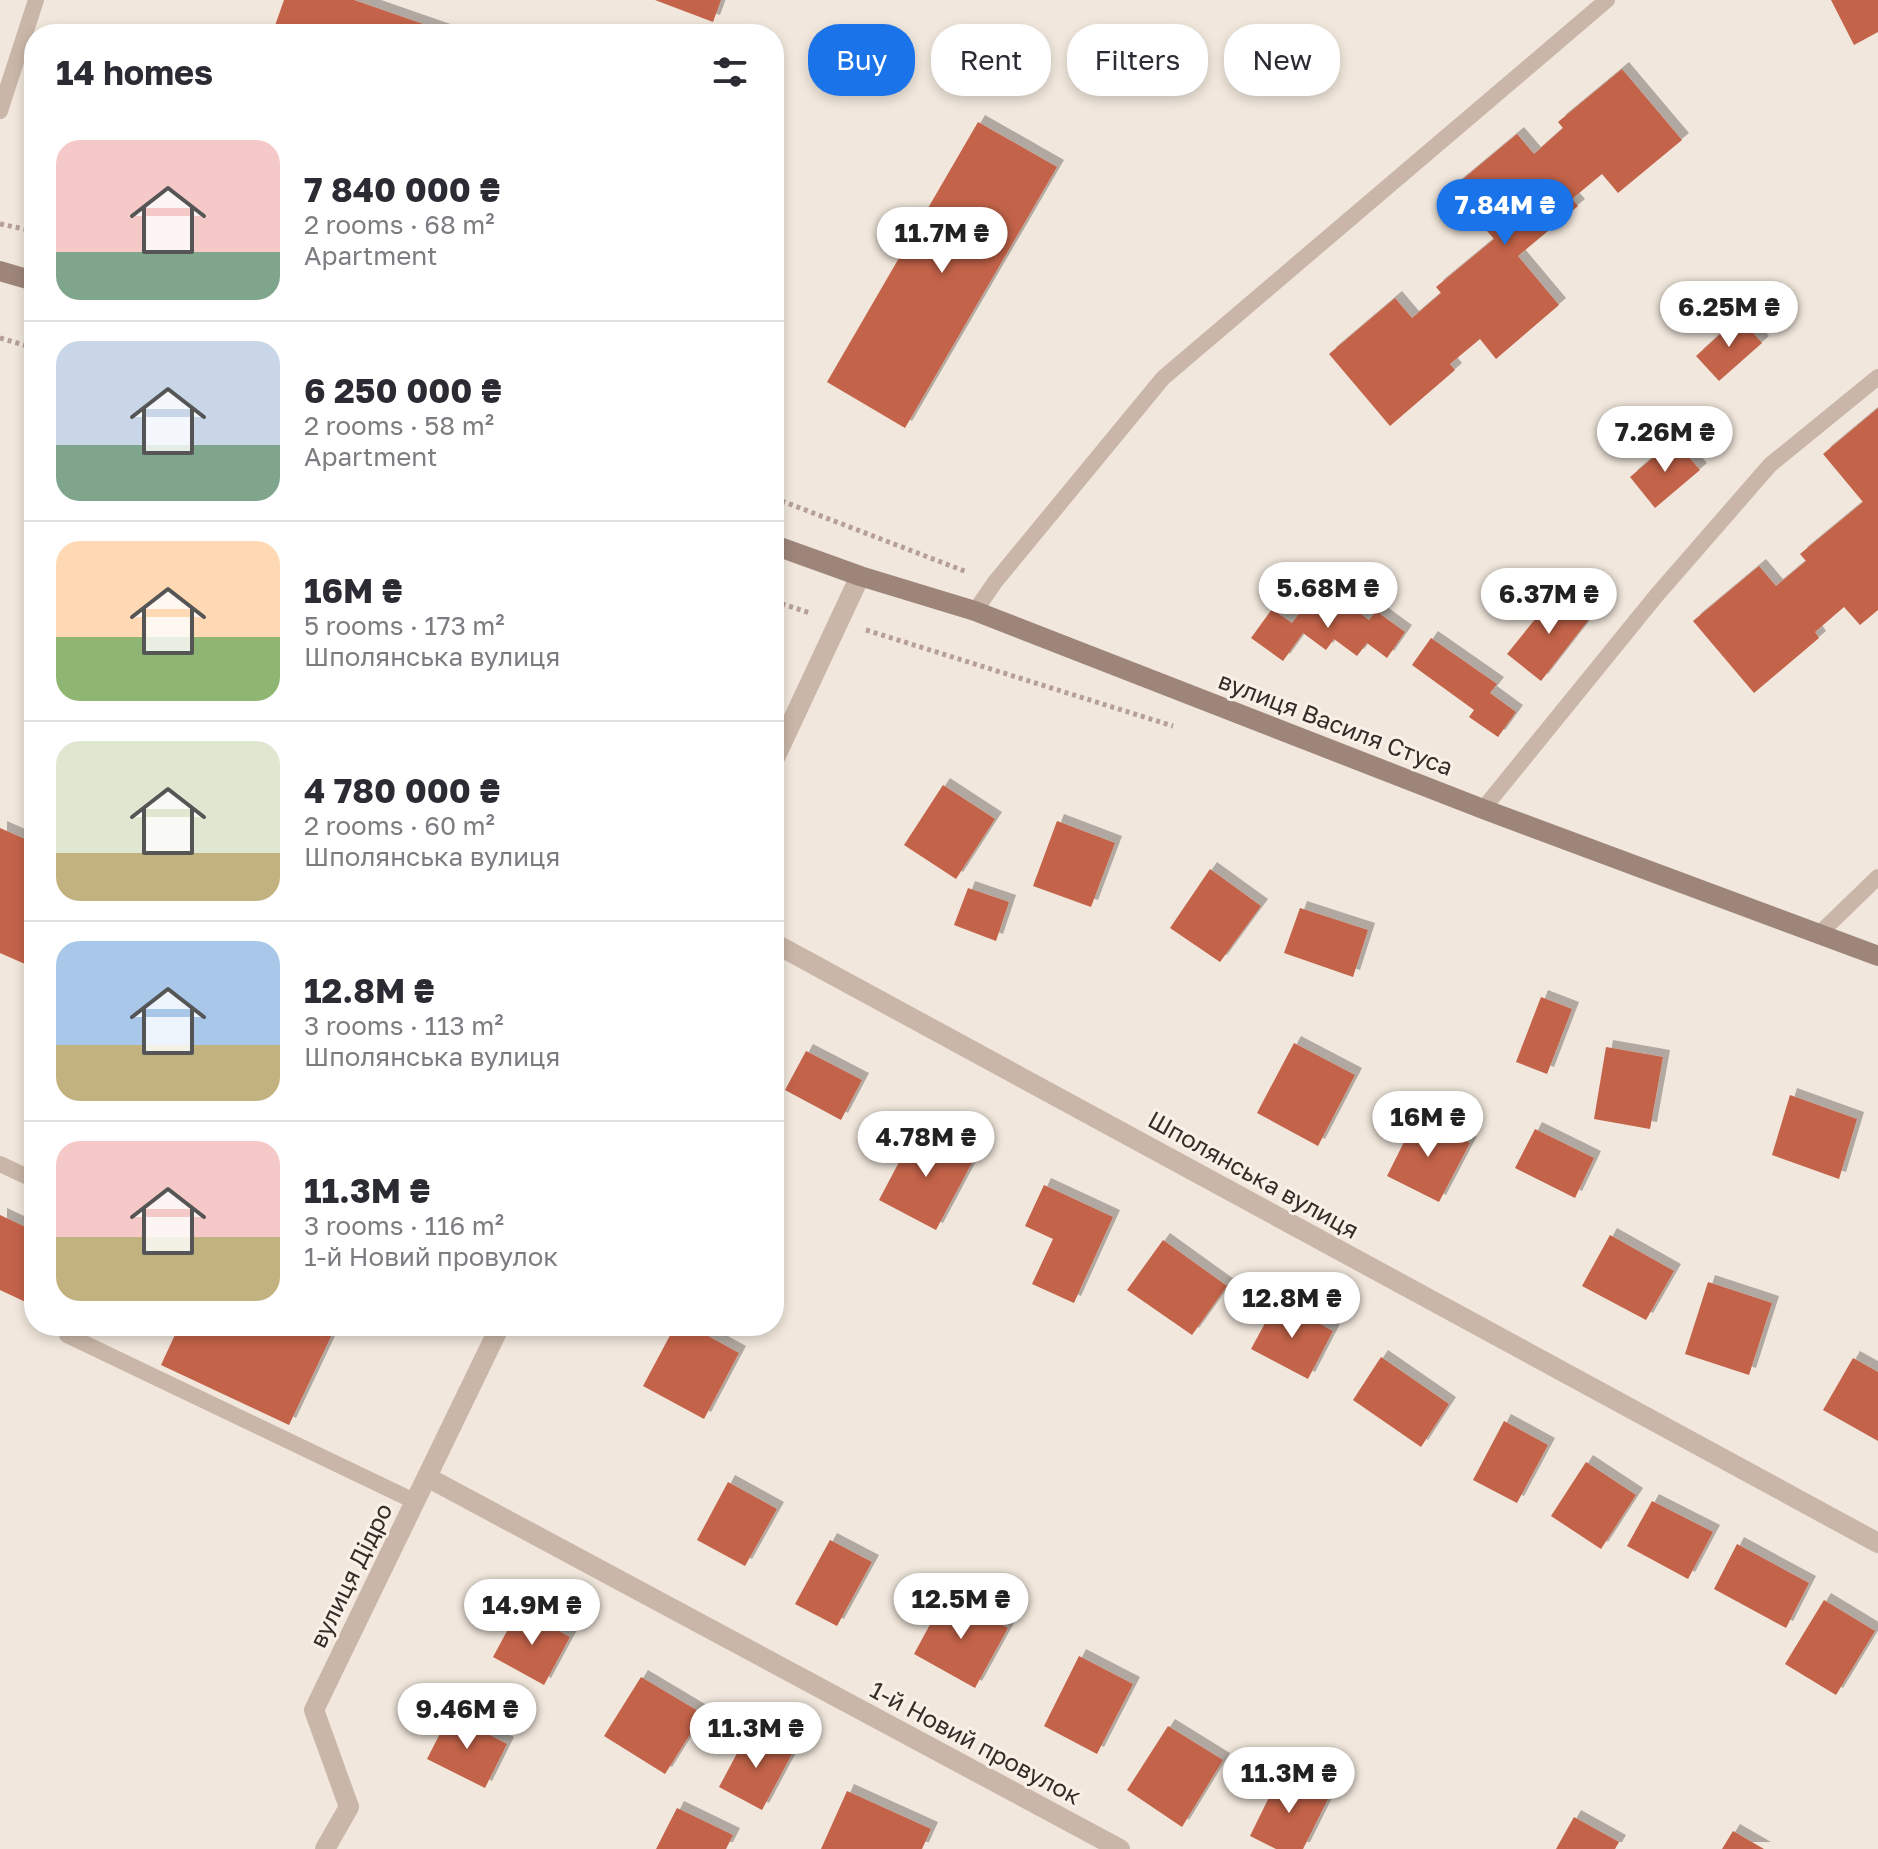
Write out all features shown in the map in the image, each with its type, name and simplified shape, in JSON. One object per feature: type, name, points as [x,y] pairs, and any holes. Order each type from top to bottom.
[{"type":"street","points":[[0,271],[24,278]]},
{"type":"street","name":"вулиця Василя Стуса","points":[[784,549],[860,576],[975,611],[1483,809],[1878,956]]},
{"type":"street","points":[[784,739],[860,576]]},
{"type":"street","name":"Шполянська вулиця","points":[[784,948],[1878,1543]]},
{"type":"street","name":"вулиця Дідро","points":[[325,1849],[349,1807],[314,1710],[495,1336]]},
{"type":"street","name":"1-й Новий провулок","points":[[427,1477],[1120,1849]]},
{"type":"lane","points":[[28,24],[36,0]]},
{"type":"lane","points":[[975,611],[1034,533],[1163,378],[1607,0]]},
{"type":"lane","points":[[0,111],[24,37]]},
{"type":"lane","points":[[1483,809],[1656,596],[1770,465],[1878,377]]},
{"type":"lane","points":[[1819,934],[1878,877]]},
{"type":"lane","points":[[0,1164],[24,1175]]},
{"type":"lane","points":[[69,1336],[414,1501]]},
{"type":"path","points":[[0,224],[24,229]]},
{"type":"path","points":[[0,338],[24,345]]},
{"type":"building","points":[[284,0],[354,0],[423,24],[276,24]]},
{"type":"building","points":[[655,0],[721,0],[713,22]]},
{"type":"building","points":[[1831,0],[1878,0],[1878,32],[1854,45]]},
{"type":"building","points":[[1622,69],[1682,140],[1618,193],[1602,174],[1572,199],[1578,206],[1518,256],[1559,305],[1496,359],[1480,339],[1450,364],[1455,370],[1390,426],[1329,354],[1395,298],[1412,318],[1441,293],[1436,287],[1494,239],[1451,189],[1517,134],[1534,154],[1563,128],[1558,122]]},
{"type":"building","points":[[978,122],[1057,167],[905,428],[827,382]]},
{"type":"building","points":[[1739,317],[1762,343],[1719,381],[1696,356]]},
{"type":"building","points":[[1878,408],[1878,610],[1860,625],[1844,607],[1815,632],[1819,638],[1754,693],[1693,621],[1759,566],[1776,586],[1806,561],[1800,554],[1863,502],[1823,454]]},
{"type":"building","points":[[1674,440],[1700,470],[1655,508],[1630,477]]},
{"type":"building","points":[[1557,592],[1590,618],[1541,681],[1507,654]]},
{"type":"building","points":[[1311,597],[1337,616],[1346,603],[1369,620],[1376,611],[1405,632],[1387,658],[1367,643],[1357,656],[1334,639],[1326,650],[1303,633],[1283,661],[1251,638],[1272,609],[1292,623]]},
{"type":"building","points":[[1431,638],[1497,684],[1490,693],[1516,712],[1498,737],[1469,717],[1474,710],[1412,665]]},
{"type":"building","points":[[943,785],[995,819],[956,879],[904,845]]},
{"type":"building","points":[[1057,821],[1115,843],[1091,907],[1033,886]]},
{"type":"building","points":[[0,828],[24,839],[24,964],[0,953]]},
{"type":"building","points":[[1210,869],[1261,906],[1220,962],[1170,928]]},
{"type":"building","points":[[968,888],[1009,902],[996,941],[954,925]]},
{"type":"building","points":[[1300,908],[1368,930],[1353,977],[1284,953]]},
{"type":"building","points":[[1541,997],[1572,1009],[1547,1074],[1516,1062]]},
{"type":"building","points":[[1294,1043],[1355,1075],[1318,1146],[1257,1113]]},
{"type":"building","points":[[1606,1047],[1663,1057],[1650,1129],[1594,1119]]},
{"type":"building","points":[[806,1051],[862,1080],[841,1120],[785,1090]]},
{"type":"building","points":[[1790,1095],[1857,1119],[1839,1179],[1772,1155]]},
{"type":"building","points":[[1417,1116],[1470,1143],[1439,1202],[1387,1176]]},
{"type":"building","points":[[917,1128],[974,1159],[936,1230],[879,1200]]},
{"type":"building","points":[[1535,1129],[1594,1158],[1575,1198],[1515,1168]]},
{"type":"building","points":[[1044,1185],[1113,1217],[1074,1303],[1032,1284],[1053,1239],[1025,1226]]},
{"type":"building","points":[[0,1215],[24,1226],[24,1301],[0,1290]]},
{"type":"building","points":[[1610,1235],[1674,1271],[1646,1320],[1582,1286]]},
{"type":"building","points":[[1163,1240],[1227,1286],[1192,1335],[1127,1290]]},
{"type":"building","points":[[1708,1282],[1772,1303],[1749,1375],[1685,1354]]},
{"type":"building","points":[[1277,1301],[1333,1331],[1308,1379],[1251,1349]]},
{"type":"building","points":[[174,1336],[331,1336],[289,1425],[161,1365]]},
{"type":"building","points":[[670,1336],[708,1336],[739,1353],[704,1419],[643,1386]]},
{"type":"building","points":[[1381,1357],[1449,1404],[1421,1447],[1353,1400]]},
{"type":"building","points":[[1853,1358],[1878,1372],[1878,1441],[1823,1410]]},
{"type":"building","points":[[1504,1421],[1548,1445],[1517,1503],[1473,1480]]},
{"type":"building","points":[[1586,1462],[1636,1495],[1601,1549],[1551,1516]]},
{"type":"building","points":[[728,1482],[777,1509],[745,1566],[697,1540]]},
{"type":"building","points":[[1652,1501],[1713,1532],[1688,1579],[1627,1546]]},
{"type":"building","points":[[830,1540],[872,1562],[837,1626],[795,1604]]},
{"type":"building","points":[[1737,1544],[1809,1583],[1786,1628],[1714,1589]]},
{"type":"building","points":[[947,1593],[1008,1628],[975,1688],[914,1654]]},
{"type":"building","points":[[1824,1600],[1875,1631],[1836,1695],[1785,1664]]},
{"type":"building","points":[[519,1609],[570,1637],[544,1685],[493,1657]]},
{"type":"building","points":[[1079,1656],[1133,1684],[1097,1754],[1044,1726]]},
{"type":"building","points":[[641,1677],[703,1714],[665,1774],[604,1736]]},
{"type":"building","points":[[450,1714],[507,1744],[485,1788],[427,1759]]},
{"type":"building","points":[[1168,1726],[1223,1760],[1182,1827],[1127,1790]]},
{"type":"building","points":[[749,1731],[792,1754],[762,1810],[719,1787]]},
{"type":"building","points":[[1281,1773],[1329,1797],[1303,1849],[1276,1849],[1250,1836]]},
{"type":"building","points":[[847,1791],[931,1829],[922,1849],[821,1849]]},
{"type":"building","points":[[677,1808],[733,1835],[726,1849],[656,1849]]},
{"type":"building","points":[[1574,1817],[1619,1842],[1615,1849],[1556,1849]]},
{"type":"building","points":[[1733,1831],[1764,1849],[1722,1849]]}]
